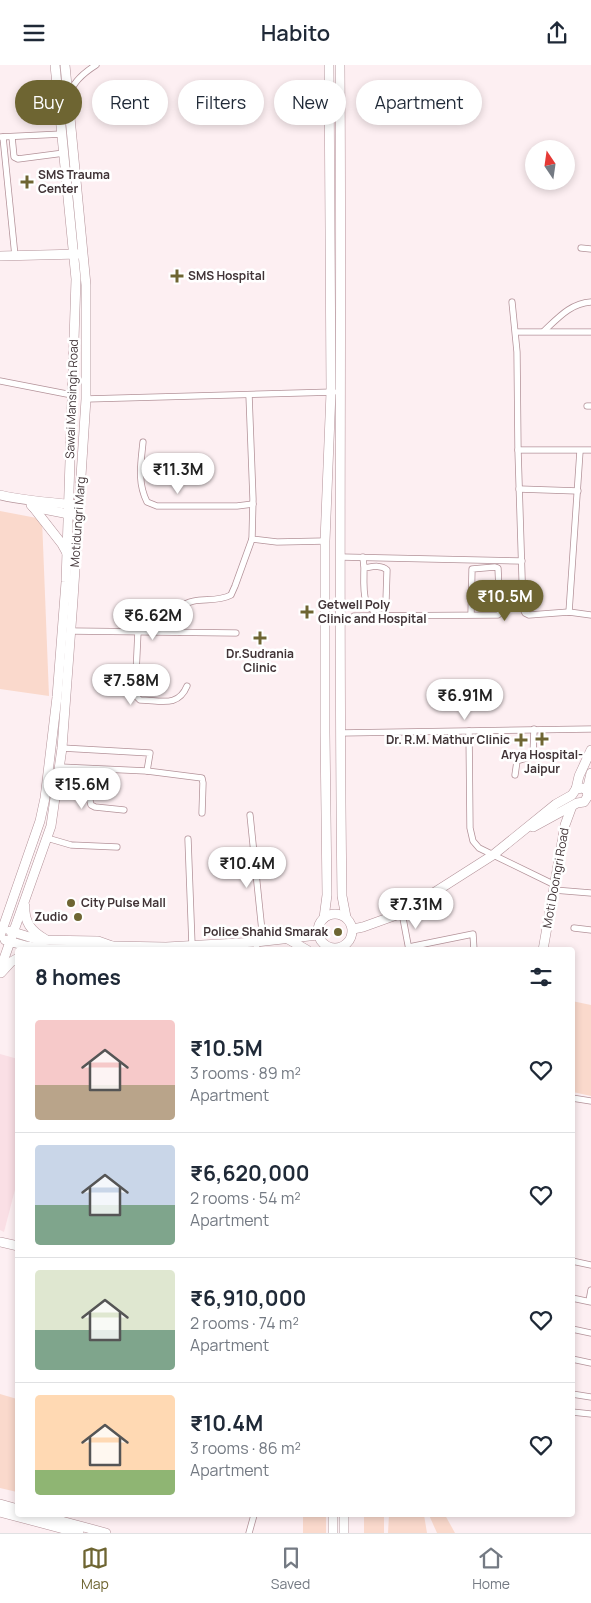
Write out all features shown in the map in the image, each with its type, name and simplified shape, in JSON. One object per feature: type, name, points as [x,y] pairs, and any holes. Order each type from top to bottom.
[{"type":"main road","name":"Sawai Mansingh Road","points":[[1,934],[40,821],[45,798],[57,697],[68,555],[76,279],[79,254],[64,153],[55,65]]},
{"type":"main road","name":"Motidungri Marg","points":[[65,65],[66,80]]},
{"type":"main road","points":[[325,947],[318,935],[318,928],[324,918],[327,895],[325,541],[331,392],[329,65]]},
{"type":"main road","points":[[340,65],[340,733],[342,896],[346,917]]},
{"type":"main road","name":"Motidungri Marg","points":[[0,970],[47,838],[55,805],[62,748],[86,399],[86,285],[79,254],[70,125]]},
{"type":"main road","points":[[0,257],[79,254]]},
{"type":"main road","points":[[0,495],[79,516]]},
{"type":"main road","points":[[30,504],[36,500],[79,505]]},
{"type":"main road","points":[[30,504],[68,555]]},
{"type":"main road","points":[[326,681],[340,681]]},
{"type":"main road","name":"Moti Doongri Road","points":[[544,947],[565,825],[579,776],[591,749]]},
{"type":"main road","points":[[574,798],[584,802],[589,795],[591,773]]},
{"type":"main road","points":[[352,929],[402,913],[493,855],[522,832],[538,825],[574,798],[581,788],[589,795]]},
{"type":"main road","points":[[25,898],[27,923],[47,947]]},
{"type":"main road","points":[[324,918],[334,913],[346,917],[350,921],[352,929],[351,939],[345,947]]},
{"type":"main road","points":[[1,934],[14,932],[31,938],[47,947]]},
{"type":"main road","points":[[1,934],[10,942],[47,947],[98,941],[112,946]]},
{"type":"main road","points":[[107,947],[258,944],[286,938],[318,935]]},
{"type":"main road","points":[[286,938],[303,947]]},
{"type":"main road","points":[[0,975],[15,960]]},
{"type":"main road","points":[[0,1242],[15,1245]]},
{"type":"main road","points":[[0,1505],[15,1508]]},
{"type":"main road","points":[[0,1511],[15,1517]]},
{"type":"main road","points":[[15,1517],[46,1529],[79,1533]]},
{"type":"main road","points":[[46,1517],[106,1533]]},
{"type":"main road","points":[[333,1517],[333,1533]]},
{"type":"main road","points":[[344,1517],[344,1533]]},
{"type":"street","points":[[78,80],[86,71],[96,65]]},
{"type":"street","points":[[15,256],[1,137],[62,134]]},
{"type":"street","points":[[12,137],[14,157],[18,159],[64,153]]},
{"type":"street","points":[[581,248],[591,249]]},
{"type":"street","points":[[512,302],[516,332],[523,609],[529,615],[569,612],[591,615]]},
{"type":"street","points":[[544,331],[567,310],[577,305],[591,302]]},
{"type":"street","points":[[516,332],[591,332]]},
{"type":"street","points":[[0,381],[72,395]]},
{"type":"street","points":[[86,399],[341,392]]},
{"type":"street","points":[[180,631],[178,615],[180,607],[188,601],[217,599],[231,595],[252,539],[253,504],[249,395]]},
{"type":"street","points":[[143,442],[140,483],[147,502],[157,506],[237,506],[253,504]]},
{"type":"street","points":[[518,450],[591,451]]},
{"type":"street","points":[[569,612],[580,451]]},
{"type":"street","points":[[519,489],[578,491]]},
{"type":"street","points":[[252,539],[277,543],[325,541]]},
{"type":"street","points":[[341,557],[522,561]]},
{"type":"street","points":[[363,557],[366,605],[372,609],[382,608],[385,606],[386,601],[387,570],[385,567],[364,568]]},
{"type":"street","points":[[354,616],[498,615],[500,613],[498,568],[472,569],[471,615]]},
{"type":"street","points":[[70,631],[236,633]]},
{"type":"street","points":[[138,631],[135,695],[140,700],[176,701],[184,695],[188,686]]},
{"type":"street","points":[[515,775],[517,761],[533,756],[534,729]]},
{"type":"street","points":[[340,733],[591,729]]},
{"type":"street","points":[[469,731],[470,829],[473,841],[479,848],[554,887],[591,893]]},
{"type":"street","points":[[62,748],[150,753],[148,771]]},
{"type":"street","points":[[60,767],[148,771],[202,778],[202,813]]},
{"type":"street","points":[[92,769],[91,805],[124,810]]},
{"type":"street","points":[[250,815],[258,944]]},
{"type":"street","points":[[47,838],[71,845],[117,847]]},
{"type":"street","points":[[188,839],[192,945]]},
{"type":"street","points":[[402,913],[409,947]]},
{"type":"street","points":[[574,928],[591,930]]},
{"type":"street","points":[[418,947],[473,934],[474,947]]},
{"type":"street","points":[[575,1098],[591,1101]]},
{"type":"street","points":[[575,1262],[591,1265]]},
{"type":"street","points":[[575,1298],[590,1301],[591,1290]]},
{"type":"street","points":[[575,1330],[591,1333]]},
{"type":"street","points":[[575,1360],[591,1363]]},
{"type":"street","points":[[575,1394],[591,1397]]},
{"type":"street","points":[[575,1412],[591,1414]]},
{"type":"street","points":[[249,1533],[253,1517]]},
{"type":"shaded area","points":[[0,511],[42,519],[49,696],[0,689]]},
{"type":"shaded area","points":[[575,1002],[591,1005],[591,1096],[575,1092]]},
{"type":"shaded area","points":[[0,1054],[15,1058],[15,1190],[4,1232],[0,1230]]},
{"type":"shaded area","points":[[0,1394],[15,1398],[15,1492],[0,1488]]},
{"type":"shaded area","points":[[303,1517],[326,1517],[326,1533],[303,1533]]},
{"type":"shaded area","points":[[364,1517],[384,1517],[384,1533],[364,1533]]},
{"type":"shaded area","points":[[389,1517],[424,1517],[427,1533],[388,1533]]},
{"type":"shaded area","points":[[430,1517],[446,1517],[455,1533],[437,1533]]},
{"type":"place","name":"SMS Trauma Center","points":[[27,182]]},
{"type":"place","name":"SMS Hospital","points":[[177,276]]},
{"type":"place","name":"Getwell Poly Clinic and Hospital","points":[[307,612]]},
{"type":"place","name":"Dr.Sudrania Clinic","points":[[260,638]]},
{"type":"place","name":"Arya Hospital- Jaipur","points":[[542,739]]},
{"type":"place","name":"Dr. R.M. Mathur Clinic","points":[[521,740]]},
{"type":"place","name":"City Pulse Mall","points":[[71,903]]},
{"type":"place","name":"Zudio","points":[[78,917]]},
{"type":"place","name":"Police Shahid Smarak","points":[[338,932]]}]
